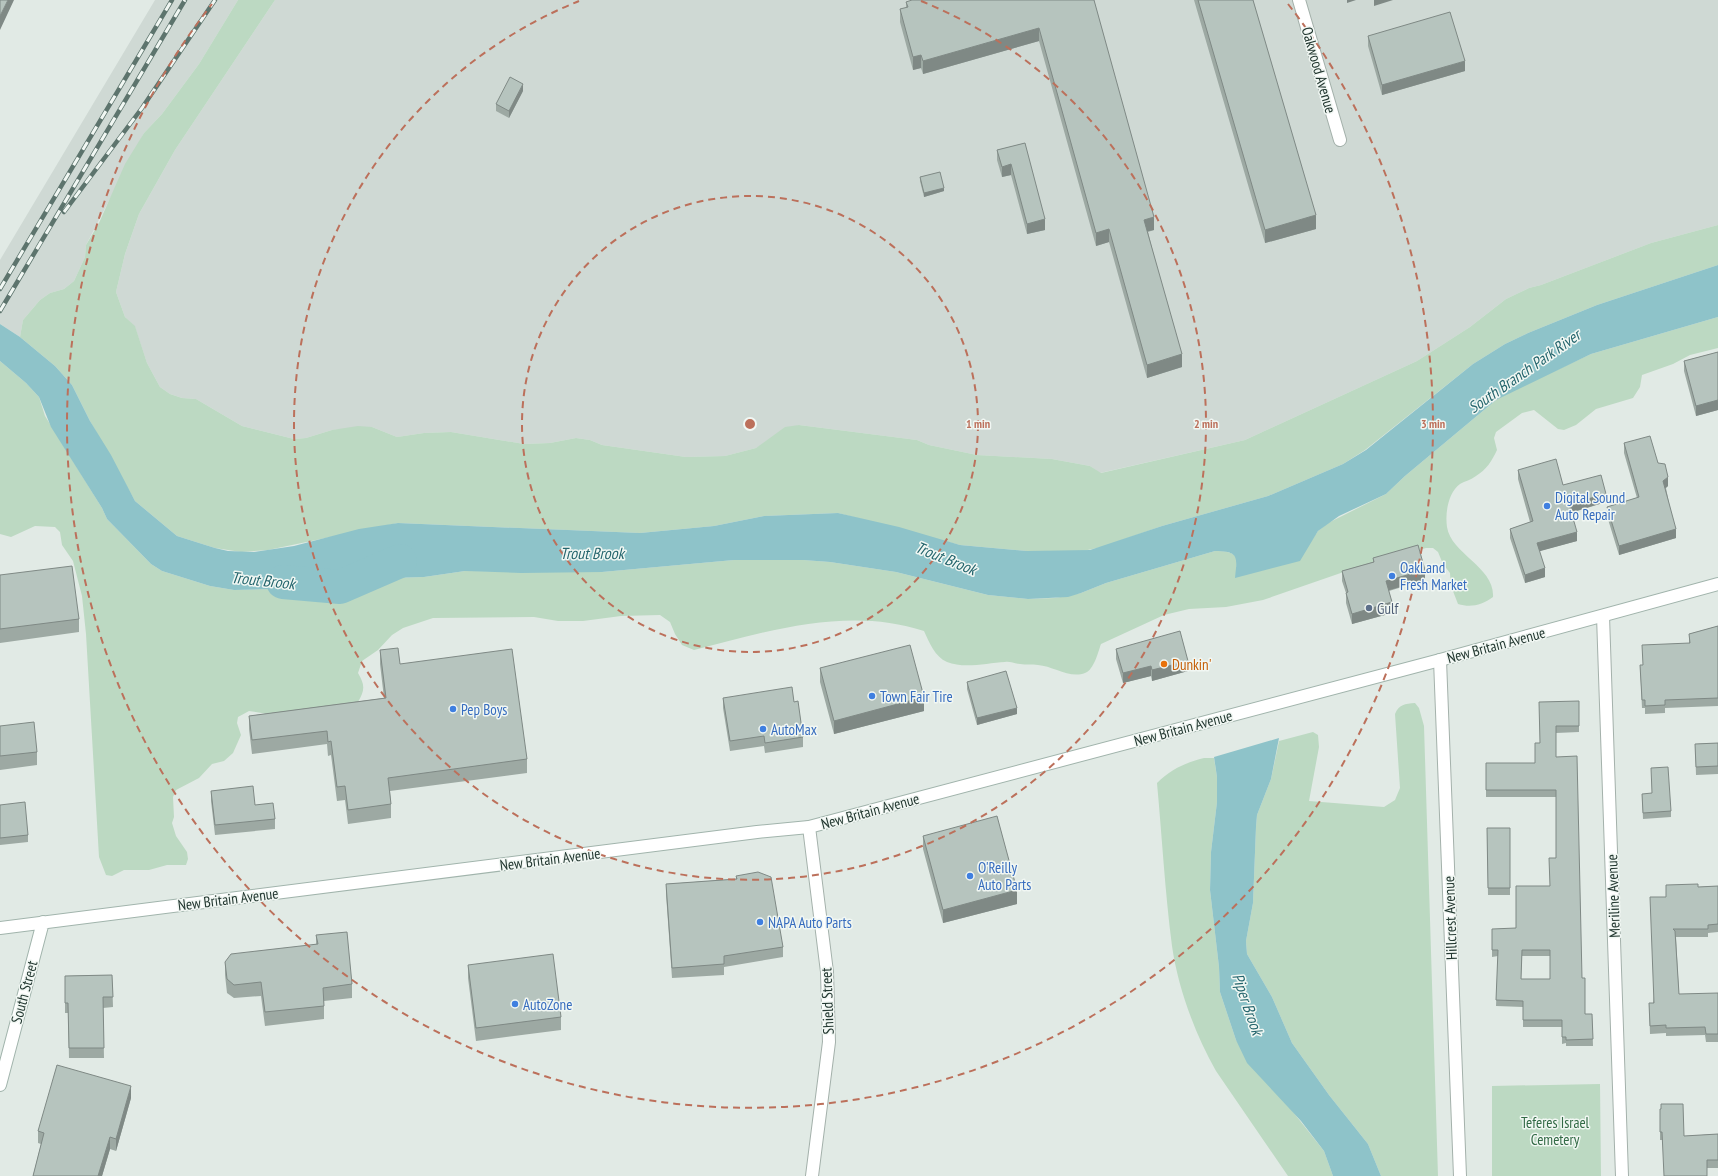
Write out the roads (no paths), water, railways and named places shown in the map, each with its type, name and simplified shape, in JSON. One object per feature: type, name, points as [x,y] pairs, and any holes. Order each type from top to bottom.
[{"type":"main road","name":"Oakwood Avenue","points":[[1299,0],[1340,140]]},
{"type":"main road","name":"New Britain Avenue","points":[[0,928],[756,832],[809,827],[1440,660],[1718,584]]},
{"type":"main road","name":"Meriline Avenue","points":[[1603,616],[1622,1176]]},
{"type":"main road","name":"Hillcrest Avenue","points":[[1440,660],[1460,1176]]},
{"type":"main road","name":"Shield Street","points":[[809,827],[827,972],[828,1042],[812,1176]]},
{"type":"main road","name":"South Street","points":[[0,1085],[43,922]]},
{"type":"water","name":"South Branch Park River","points":[[1718,265],[1718,317],[1591,354],[1496,400],[1405,476],[1386,494],[1339,516],[1318,531],[1300,561],[1235,578],[1236,561],[1233,554],[1223,551],[1215,551],[1106,583],[1068,597],[1028,599],[988,595],[896,572],[830,562],[803,560],[734,560],[602,572],[521,573],[465,571],[424,577],[359,579],[335,586],[310,588],[234,590],[210,586],[162,571],[151,564],[107,519],[102,508],[51,427],[39,397],[26,383],[0,361],[0,324],[20,337],[55,366],[72,385],[90,421],[111,455],[135,501],[177,536],[228,551],[254,552],[294,546],[359,529],[398,523],[640,533],[714,526],[764,516],[838,513],[899,527],[960,545],[1027,551],[1090,550],[1162,526],[1268,496],[1343,464],[1366,450],[1473,364],[1505,344],[1597,305]]},
{"type":"water","name":"Piper Brook","points":[[1279,738],[1271,779],[1257,815],[1253,903],[1246,941],[1247,954],[1272,997],[1292,1043],[1329,1095],[1368,1144],[1381,1176],[1333,1176],[1324,1151],[1301,1121],[1247,1063],[1236,1040],[1220,992],[1219,967],[1210,890],[1211,852],[1217,802],[1217,777],[1214,757]]},
{"type":"waterway","name":"Trout Brook","points":[[283,582],[340,587],[400,561]]},
{"type":"railway","points":[[0,289],[172,0]]},
{"type":"railway","points":[[0,311],[185,0]]},
{"type":"railway","points":[[64,212],[142,108],[215,0]]},
{"type":"place","name":"Digital Sound Auto Repair","points":[[1547,506]]},
{"type":"place","name":"OakLand Fresh Market","points":[[1392,576]]},
{"type":"place","name":"Gulf","points":[[1369,608]]},
{"type":"place","name":"Dunkin'","points":[[1164,664]]},
{"type":"place","name":"Town Fair Tire","points":[[872,696]]},
{"type":"place","name":"Pep Boys","points":[[453,709]]},
{"type":"place","name":"AutoMax","points":[[763,729]]},
{"type":"place","name":"O'Reilly Auto Parts","points":[[970,876]]},
{"type":"place","name":"NAPA Auto Parts","points":[[760,922]]},
{"type":"place","name":"AutoZone","points":[[515,1004]]},
{"type":"park label","name":"Teferes Israel Cemetery","points":[[1555,1130]]}]
